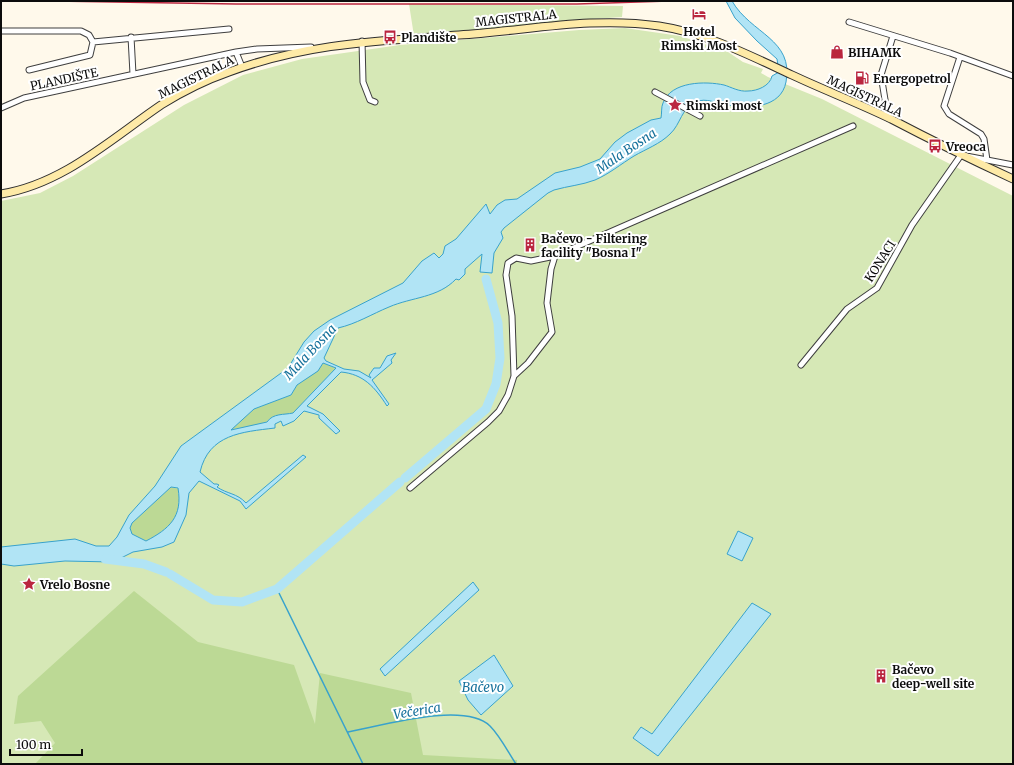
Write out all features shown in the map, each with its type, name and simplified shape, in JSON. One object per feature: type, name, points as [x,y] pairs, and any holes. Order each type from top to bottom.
[{"type":"main road","name":"MAGISTRALA","points":[[1,194],[40,183],[86,159],[162,105],[197,86],[242,67],[277,55],[362,41],[463,35],[569,23],[628,22],[662,26],[695,34],[725,44],[888,118],[961,155],[1013,179]]},
{"type":"street","points":[[848,22],[960,57],[1013,76]]},
{"type":"street","points":[[93,42],[131,37],[229,29]]},
{"type":"street","points":[[1,31],[81,31],[89,34],[93,42],[90,55],[29,70]]},
{"type":"street","points":[[888,118],[881,75],[893,36]]},
{"type":"street","points":[[131,37],[133,74]]},
{"type":"street","points":[[362,41],[364,82],[370,100],[375,102]]},
{"type":"street","name":"PLANDIŠTE","points":[[1,108],[24,98],[236,52],[257,49],[323,47]]},
{"type":"street","points":[[236,52],[242,67]]},
{"type":"street","points":[[960,57],[945,104],[945,109],[949,114],[981,134],[984,138],[987,160]]},
{"type":"street","points":[[655,92],[700,116]]},
{"type":"street","points":[[410,488],[488,422],[499,411],[508,395],[514,376],[512,316],[506,275],[508,263],[516,258],[531,261],[555,256],[853,126]]},
{"type":"street","points":[[961,155],[1013,165]]},
{"type":"street","name":"KONACI","points":[[801,365],[847,309],[877,288],[912,225],[961,155]]},
{"type":"street","points":[[514,376],[528,363],[552,332],[547,303],[551,269],[555,256]]},
{"type":"green space","points":[[409,4],[623,6],[622,17],[562,21],[414,36]]},
{"type":"green space","points":[[625,28],[680,36],[728,52],[743,62],[763,69],[761,73],[768,77],[822,99],[1013,196],[1013,764],[1,764],[1,201],[40,193],[73,176],[184,105],[243,75],[302,59],[400,45],[579,30]]},
{"type":"green space","points":[[323,363],[336,368],[293,413],[269,419],[257,426],[230,430],[254,409],[291,395],[297,385],[317,371]]},
{"type":"green space","points":[[171,487],[178,489],[179,499],[176,515],[168,527],[146,541],[132,534],[130,528],[132,523]]},
{"type":"green space","points":[[134,591],[198,642],[294,665],[315,724],[320,673],[411,693],[423,755],[517,760],[517,764],[35,764],[55,743],[41,721],[14,724],[18,696]]},
{"type":"water","points":[[726,1],[732,1],[750,22],[777,46],[784,56],[787,68],[786,82],[783,91],[778,97],[763,105],[745,107],[708,100],[696,102],[687,108],[674,130],[662,141],[634,156],[600,178],[554,190],[548,193],[504,228],[501,232],[503,238],[494,253],[492,273],[480,272],[482,254],[465,269],[465,274],[459,280],[456,279],[441,290],[433,294],[398,304],[338,328],[324,358],[326,361],[344,369],[359,371],[371,378],[369,375],[374,368],[380,368],[387,356],[396,353],[391,360],[392,363],[372,380],[389,404],[387,406],[378,393],[368,383],[356,375],[341,372],[307,406],[323,414],[340,431],[336,434],[319,418],[319,415],[304,411],[294,421],[283,426],[281,421],[275,424],[275,428],[251,431],[228,437],[219,442],[204,459],[200,472],[214,484],[219,485],[217,487],[236,495],[246,503],[303,455],[306,457],[246,509],[240,501],[199,481],[189,493],[186,515],[174,542],[162,547],[133,552],[113,562],[65,561],[14,566],[1,564],[1,547],[75,539],[96,546],[109,546],[117,537],[129,515],[155,486],[181,446],[288,368],[304,342],[314,331],[330,320],[403,283],[422,261],[434,253],[439,258],[443,254],[445,246],[456,239],[486,204],[490,214],[497,205],[505,200],[517,199],[555,173],[580,167],[600,159],[615,142],[627,133],[651,120],[661,118],[662,105],[667,96],[673,90],[690,84],[708,83],[724,85],[738,90],[752,91],[769,83],[772,76],[779,72],[777,59],[735,18]],"holes":[[[323,363],[336,368],[293,413],[275,416],[267,422],[231,430],[254,409],[291,395],[297,385],[318,371]],[[171,487],[178,488],[179,498],[176,514],[168,527],[146,541],[132,534],[130,528],[132,523]]]},
{"type":"water","points":[[738,531],[753,538],[742,561],[727,554]]},
{"type":"water","points":[[473,582],[479,590],[385,676],[380,669]]},
{"type":"water","points":[[752,603],[771,614],[658,756],[633,738],[641,727],[652,734]]},
{"type":"water","name":"Bačevo","points":[[494,655],[513,686],[481,715],[468,700],[459,681]]},
{"type":"waterway","name":"Mala Bosna","points":[[405,478],[486,409],[496,384],[500,358],[498,323],[486,279]]},
{"type":"waterway","name":"Mala Bosna","points":[[170,574],[213,600],[242,602],[277,589],[400,482]]},
{"type":"waterway","name":"Mala Bosna","points":[[105,559],[144,564],[166,572]]},
{"type":"waterway","name":"Večerica","points":[[277,589],[363,764]]},
{"type":"waterway","name":"Večerica","points":[[348,732],[422,717],[442,715],[478,719],[494,730],[516,764]]},
{"type":"railway","points":[[54,1],[236,4],[577,4],[669,1]]},
{"type":"place","name":"Hotel Rimski Most","points":[[699,14]]},
{"type":"place","name":"Plandište","points":[[390,37]]},
{"type":"place","name":"BIHAMK","points":[[837,52]]},
{"type":"place","name":"Energopetrol","points":[[862,78]]},
{"type":"place","name":"Rimski most","points":[[675,105]]},
{"type":"place","name":"Vreoca","points":[[935,146]]},
{"type":"place","name":"Bačevo - Filtering facility \"Bosna I\"","points":[[530,245]]},
{"type":"place","name":"Vrelo Bosne","points":[[29,584]]},
{"type":"place","name":"Bačevo deep-well site","points":[[881,676]]}]
